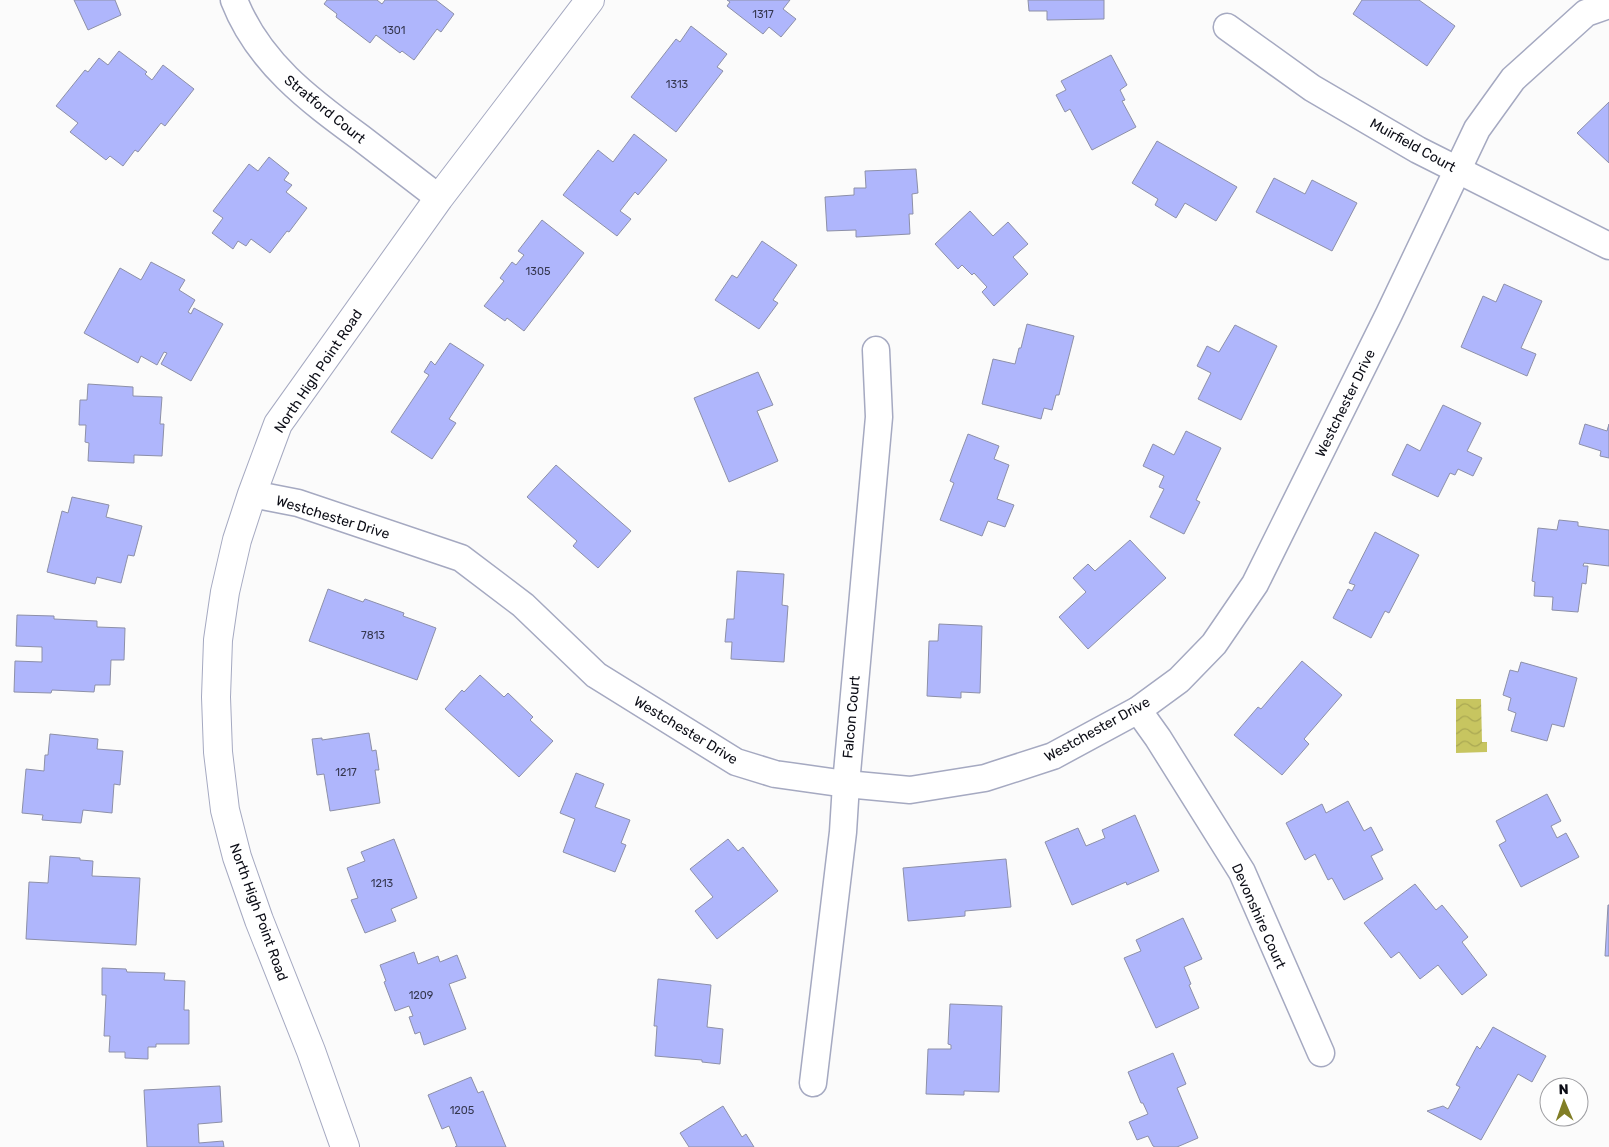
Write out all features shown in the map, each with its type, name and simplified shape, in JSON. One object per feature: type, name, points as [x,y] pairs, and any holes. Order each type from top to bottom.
[{"type":"street","name":"Stratford Court","points":[[234,0],[256,44],[282,74],[326,112],[439,198]]},
{"type":"street","name":"North High Point Road","points":[[345,1147],[311,1050],[259,920],[237,857],[225,810],[218,752],[216,697],[218,640],[225,592],[237,540],[278,424],[439,198],[590,0]]},
{"type":"street","name":"Westchester Drive","points":[[252,494],[298,503],[461,558],[523,605],[596,675],[736,762],[775,774],[846,784],[910,790],[984,778],[1053,756],[1138,710],[1179,680],[1214,644],[1255,584],[1389,314],[1477,129],[1513,79],[1586,13],[1609,5]]},
{"type":"street","name":"Muirfield Court","points":[[1227,27],[1312,88],[1418,150],[1609,246]]},
{"type":"street","name":"Falcon Court","points":[[813,1083],[843,832],[878,417],[876,350]]},
{"type":"street","name":"Devonshire Court","points":[[1138,710],[1158,738],[1242,872],[1320,1053]]},
{"type":"water","points":[[1456,699],[1481,699],[1482,742],[1487,742],[1487,752],[1456,753]]},
{"type":"building","points":[[74,0],[115,0],[121,15],[88,30]]},
{"type":"building","points":[[327,0],[377,0],[382,4],[385,0],[436,0],[454,14],[441,32],[437,29],[414,60],[402,51],[400,53],[376,35],[370,43],[336,17],[337,14],[324,4]]},
{"type":"building","points":[[727,0],[790,0],[783,9],[796,19],[781,37],[769,27],[763,34],[727,6],[730,2]]},
{"type":"building","points":[[1028,0],[1104,0],[1104,19],[1047,20],[1047,11],[1029,11]]},
{"type":"building","points":[[1362,0],[1419,0],[1455,26],[1427,66],[1353,14]]},
{"type":"building","points":[[691,26],[727,54],[717,67],[723,71],[676,132],[631,97],[676,39],[680,42]]},
{"type":"building","points":[[119,51],[147,72],[145,74],[152,80],[163,65],[194,89],[165,126],[161,123],[138,152],[135,150],[123,166],[110,156],[106,160],[70,132],[78,123],[56,106],[85,70],[88,72],[99,58],[108,65]]},
{"type":"building","points":[[1111,55],[1127,85],[1120,90],[1125,100],[1122,101],[1136,127],[1092,150],[1070,109],[1065,112],[1056,95],[1066,90],[1061,81]]},
{"type":"building","points":[[1609,102],[1609,163],[1577,133]]},
{"type":"building","points":[[634,134],[667,160],[638,195],[635,192],[620,211],[631,219],[617,236],[563,195],[598,150],[613,162]]},
{"type":"building","points":[[1157,141],[1237,187],[1216,221],[1185,203],[1176,218],[1155,205],[1158,199],[1132,183]]},
{"type":"building","points":[[269,157],[289,173],[284,180],[292,185],[286,192],[307,208],[270,253],[251,239],[246,246],[238,241],[233,249],[212,233],[223,218],[213,211],[249,164],[258,171]]},
{"type":"building","points":[[916,169],[918,193],[912,194],[913,214],[909,214],[910,234],[856,237],[856,230],[827,231],[825,197],[854,195],[854,188],[866,188],[865,171]]},
{"type":"building","points":[[1274,178],[1305,194],[1312,180],[1357,203],[1332,251],[1256,212]]},
{"type":"building","points":[[970,211],[993,236],[1008,222],[1028,244],[1013,257],[1028,274],[994,306],[982,292],[987,287],[974,273],[972,275],[962,265],[958,269],[935,244]]},
{"type":"building","points":[[542,220],[584,253],[524,331],[507,318],[505,321],[484,306],[504,281],[500,278],[512,262],[516,265],[524,255],[518,251]]},
{"type":"building","points":[[762,241],[797,265],[773,300],[778,303],[759,329],[715,300],[732,275],[737,278]]},
{"type":"building","points":[[151,262],[185,280],[179,290],[195,300],[188,312],[191,314],[194,308],[223,324],[191,381],[161,364],[167,353],[164,352],[157,365],[141,356],[138,363],[84,333],[120,268],[141,280]]},
{"type":"building","points":[[1504,284],[1542,301],[1521,348],[1536,354],[1527,376],[1461,347],[1483,296],[1496,302]]},
{"type":"building","points":[[1027,324],[1074,336],[1059,395],[1056,395],[1052,410],[1044,408],[1041,419],[982,404],[993,359],[1015,364]]},
{"type":"building","points":[[1235,325],[1277,346],[1241,420],[1198,399],[1211,373],[1197,366],[1207,346],[1219,352]]},
{"type":"building","points":[[450,343],[484,365],[449,419],[456,423],[432,459],[391,432],[429,375],[424,372],[431,361],[435,365]]},
{"type":"building","points":[[758,372],[773,405],[757,411],[778,461],[729,482],[694,398]]},
{"type":"building","points":[[88,384],[133,387],[133,396],[162,397],[160,424],[164,424],[162,456],[134,455],[134,463],[88,461],[89,443],[85,442],[86,425],[79,425],[80,400],[87,400]]},
{"type":"building","points":[[1443,405],[1481,423],[1467,451],[1482,458],[1473,476],[1458,469],[1455,475],[1450,473],[1438,497],[1392,475],[1407,444],[1420,451]]},
{"type":"building","points":[[1585,424],[1607,431],[1609,424],[1609,458],[1600,456],[1601,451],[1579,444]]},
{"type":"building","points":[[1186,431],[1221,448],[1196,500],[1200,502],[1184,534],[1150,517],[1164,489],[1159,487],[1164,476],[1143,466],[1153,444],[1174,455]]},
{"type":"building","points":[[968,434],[999,446],[994,459],[1009,465],[997,499],[1014,505],[1005,527],[988,521],[982,536],[940,520],[954,483],[950,481]]},
{"type":"building","points":[[556,465],[631,531],[598,568],[573,546],[577,541],[527,497]]},
{"type":"building","points":[[72,497],[109,505],[106,517],[142,526],[134,556],[128,555],[121,583],[97,577],[95,584],[47,572],[62,511],[68,513]]},
{"type":"building","points":[[1559,520],[1578,522],[1578,526],[1609,530],[1609,566],[1584,563],[1583,566],[1588,566],[1586,584],[1582,583],[1578,612],[1552,610],[1553,597],[1534,596],[1535,582],[1532,581],[1538,528],[1557,530]]},
{"type":"building","points":[[1375,532],[1419,555],[1389,613],[1385,611],[1371,638],[1333,618],[1348,589],[1352,591],[1355,585],[1349,583]]},
{"type":"building","points":[[1130,540],[1166,578],[1088,649],[1059,617],[1086,592],[1073,578],[1088,564],[1095,571]]},
{"type":"building","points":[[737,571],[784,574],[782,605],[788,606],[784,662],[731,659],[732,642],[725,642],[727,619],[734,619]]},
{"type":"building","points":[[328,589],[363,602],[365,599],[404,613],[403,616],[436,628],[417,680],[309,641]]},
{"type":"building","points":[[17,615],[54,616],[54,619],[97,621],[97,627],[125,628],[124,660],[111,660],[110,685],[95,685],[94,692],[52,690],[51,693],[14,692],[15,661],[42,662],[42,647],[16,646]]},
{"type":"building","points":[[939,624],[982,626],[980,693],[961,692],[961,698],[927,696],[929,641],[938,641]]},
{"type":"building","points":[[1302,661],[1342,695],[1304,739],[1309,744],[1282,775],[1234,735],[1258,707],[1261,709]]},
{"type":"building","points":[[1521,662],[1577,678],[1564,727],[1552,724],[1547,741],[1511,731],[1516,713],[1508,710],[1511,698],[1503,695],[1510,670],[1518,672]]},
{"type":"building","points":[[480,675],[504,697],[508,693],[533,717],[530,720],[553,741],[519,777],[445,709],[462,690],[464,692]]},
{"type":"building","points":[[369,733],[372,751],[376,750],[379,770],[375,770],[380,803],[330,811],[324,774],[317,775],[312,739],[322,738],[322,740]]},
{"type":"building","points":[[50,734],[98,739],[97,749],[123,751],[120,785],[114,784],[112,813],[83,810],[81,823],[42,820],[43,815],[22,813],[26,769],[44,771],[45,755],[48,755]]},
{"type":"building","points":[[576,773],[604,784],[595,807],[630,820],[621,843],[626,845],[615,872],[563,852],[575,819],[560,813]]},
{"type":"building","points":[[1547,794],[1561,821],[1551,826],[1557,838],[1566,833],[1579,857],[1521,887],[1499,845],[1506,841],[1496,821]]},
{"type":"building","points":[[1348,801],[1364,831],[1371,827],[1383,850],[1371,856],[1383,879],[1344,900],[1332,878],[1328,880],[1315,854],[1305,860],[1286,823],[1322,804],[1326,813]]},
{"type":"building","points":[[1135,815],[1159,871],[1127,885],[1126,882],[1072,905],[1045,842],[1078,828],[1086,846],[1105,838],[1102,830]]},
{"type":"building","points":[[394,839],[417,898],[391,909],[396,921],[365,933],[351,900],[358,898],[347,868],[365,861],[361,852]]},
{"type":"building","points":[[728,839],[738,851],[743,847],[778,891],[717,939],[695,911],[713,897],[690,869]]},
{"type":"building","points":[[50,856],[93,861],[92,876],[140,878],[136,945],[26,939],[29,882],[48,883]]},
{"type":"building","points":[[1006,859],[1011,907],[965,911],[965,916],[908,921],[903,868]]},
{"type":"building","points":[[1415,884],[1436,910],[1442,905],[1468,937],[1462,942],[1487,975],[1462,995],[1438,965],[1420,979],[1399,952],[1391,958],[1364,923]]},
{"type":"building","points":[[1608,905],[1609,956],[1605,956]]},
{"type":"building","points":[[1183,918],[1202,959],[1184,967],[1199,1008],[1156,1028],[1124,958],[1141,951],[1136,940]]},
{"type":"building","points":[[414,952],[418,964],[438,956],[440,962],[457,955],[466,978],[449,984],[466,1029],[424,1045],[420,1032],[415,1034],[409,1017],[413,1016],[409,1006],[395,1011],[380,965]]},
{"type":"building","points":[[102,968],[126,969],[127,972],[165,973],[164,980],[185,981],[184,1010],[189,1010],[189,1044],[156,1044],[156,1047],[148,1047],[148,1059],[125,1058],[125,1052],[109,1052],[110,1036],[104,1036],[106,995],[102,995]]},
{"type":"building","points":[[658,979],[711,985],[707,1027],[723,1029],[720,1064],[702,1062],[702,1060],[655,1056],[657,1026],[654,1026]]},
{"type":"building","points":[[950,1004],[1002,1006],[999,1092],[964,1091],[964,1095],[926,1094],[928,1049],[951,1049],[951,1045],[948,1044]]},
{"type":"building","points":[[1493,1027],[1546,1056],[1532,1082],[1518,1074],[1481,1140],[1427,1111],[1443,1106],[1448,1109],[1460,1087],[1456,1085],[1477,1046],[1480,1049]]},
{"type":"building","points":[[1173,1053],[1186,1084],[1177,1088],[1198,1138],[1177,1147],[1155,1147],[1148,1136],[1137,1140],[1129,1122],[1148,1114],[1143,1103],[1141,1103],[1128,1072]]},
{"type":"building","points":[[471,1077],[478,1093],[483,1091],[506,1147],[455,1147],[457,1146],[449,1126],[442,1129],[428,1095]]},
{"type":"building","points":[[220,1086],[222,1122],[198,1124],[199,1143],[223,1141],[224,1147],[147,1147],[144,1090]]},
{"type":"building","points":[[723,1106],[742,1137],[746,1134],[754,1147],[689,1147],[680,1133]]}]
